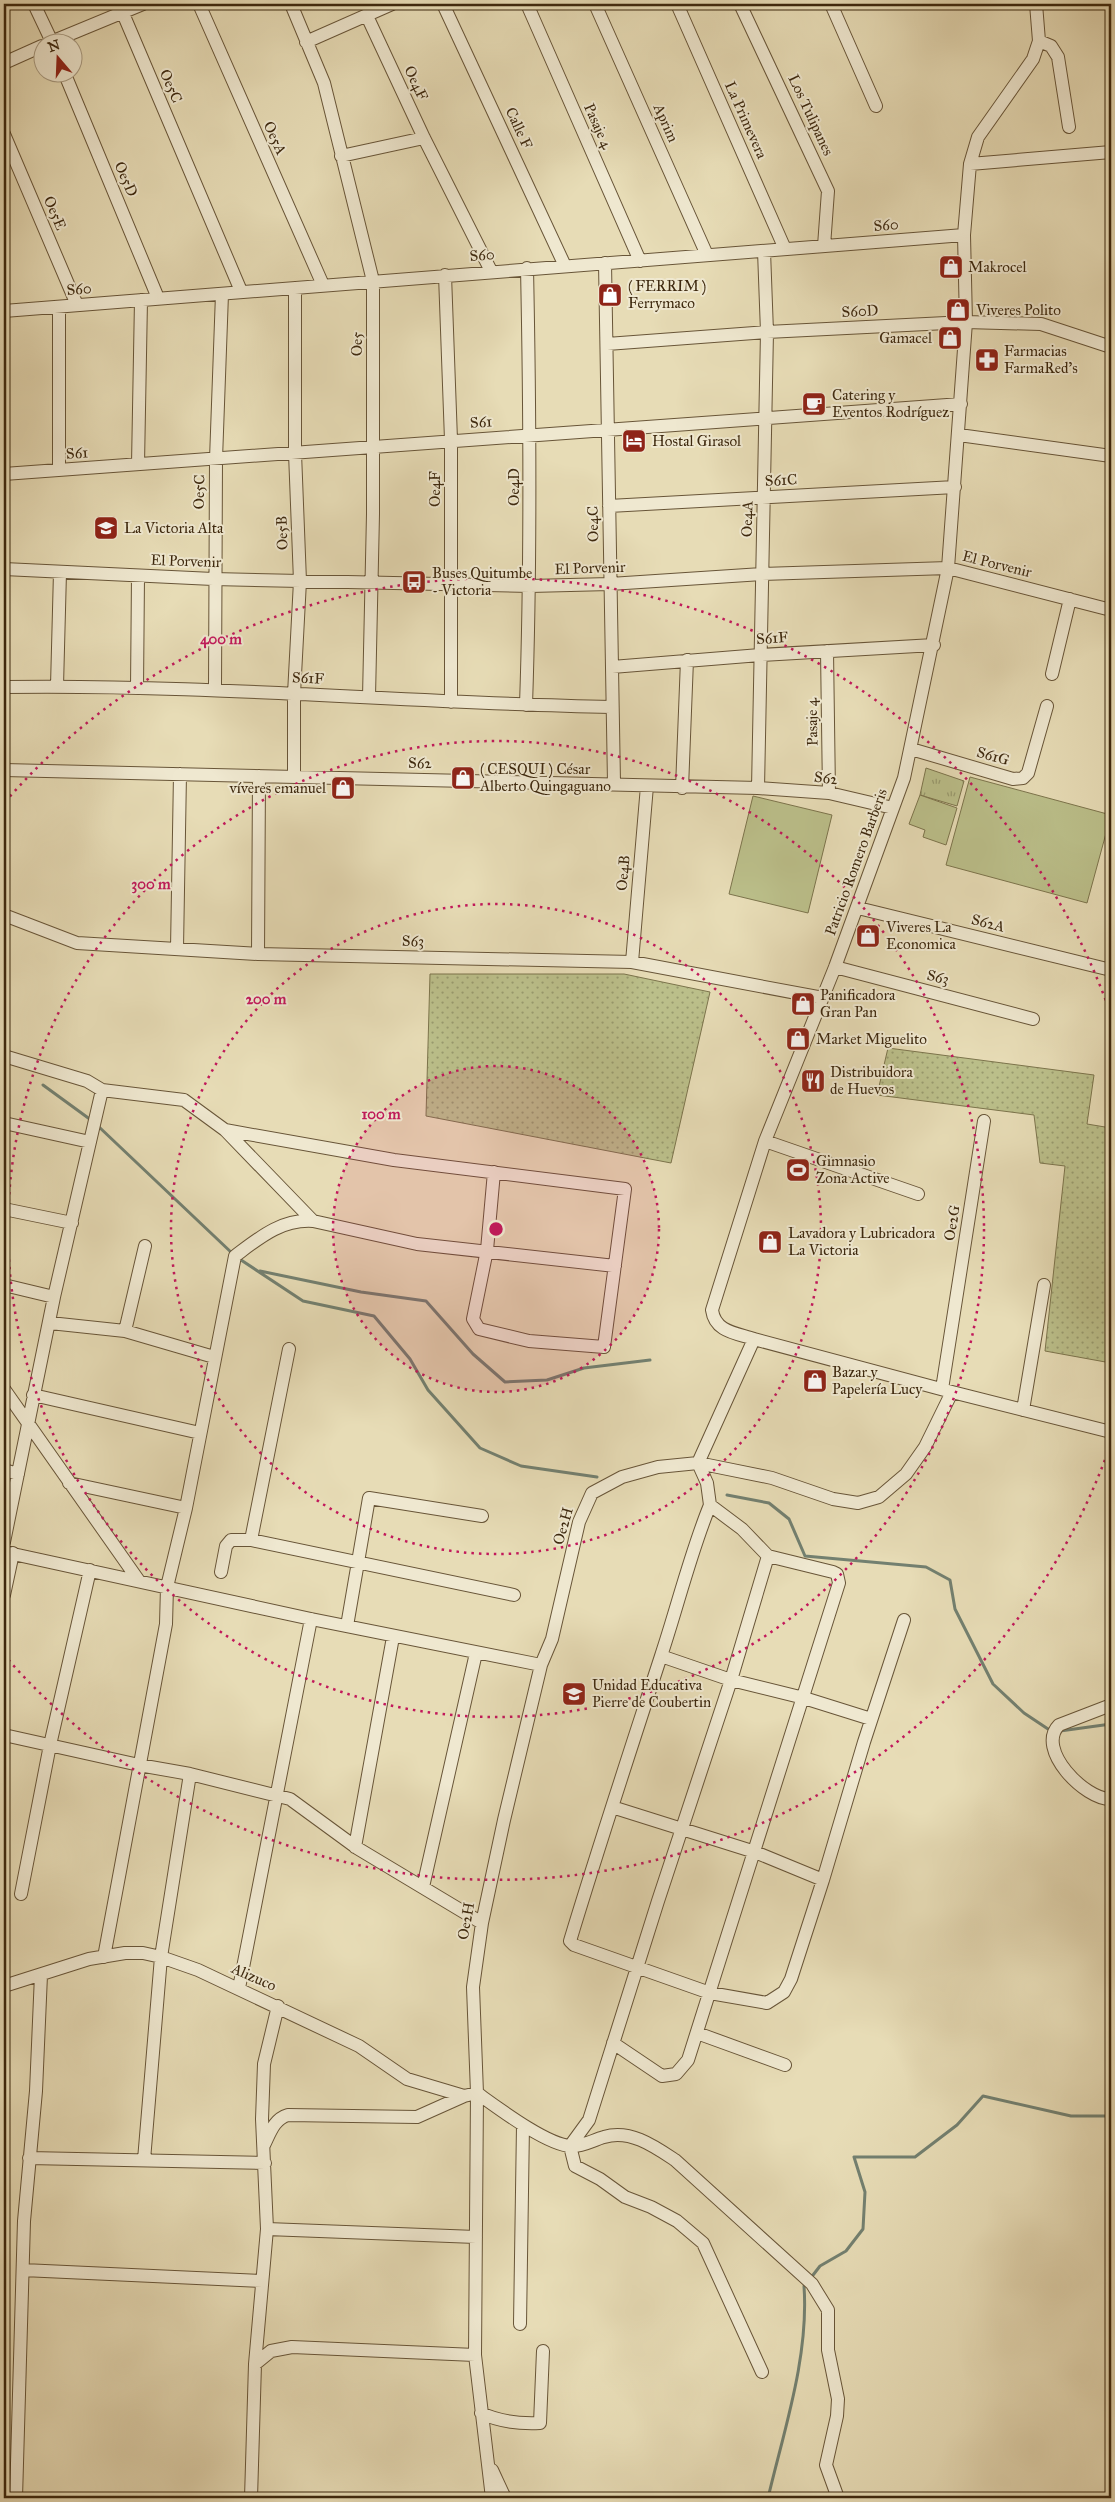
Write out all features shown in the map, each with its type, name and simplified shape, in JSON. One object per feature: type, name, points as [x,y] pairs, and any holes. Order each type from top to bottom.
[{"type":"street","points":[[34,4],[47,32]]},
{"type":"street","points":[[72,32],[121,8],[143,4]]},
{"type":"street","name":"Oe5A","points":[[199,4],[323,285]]},
{"type":"street","name":"Oe5","points":[[291,4],[324,83],[373,281],[372,582],[369,697]]},
{"type":"street","points":[[306,42],[392,4]]},
{"type":"street","name":"Calle F","points":[[443,4],[565,266]]},
{"type":"street","name":"Pasaje 4","points":[[527,4],[640,261]]},
{"type":"street","name":"Aprim","points":[[595,4],[707,255]]},
{"type":"street","name":"La Primevera","points":[[678,4],[785,249]]},
{"type":"street","name":"Los Tulipanes","points":[[740,4],[828,191],[824,246]]},
{"type":"street","points":[[832,4],[876,106]]},
{"type":"street","name":"Patricio Romero Barberis","points":[[1036,4],[1039,41],[1033,59],[978,137],[970,164],[964,235],[966,322],[956,487],[948,568],[934,645],[904,778],[858,908],[765,1141],[712,1310],[717,1325],[723,1329],[754,1339],[947,1391],[1111,1432]]},
{"type":"street","name":"Oe5C","points":[[121,8],[241,291]]},
{"type":"street","name":"Oe4F","points":[[367,16],[424,138],[491,271]]},
{"type":"street","points":[[1039,41],[1051,46],[1056,51],[1068,127]]},
{"type":"street","points":[[4,63],[32,50]]},
{"type":"street","name":"Oe5D","points":[[68,82],[158,298]]},
{"type":"street","name":"Oe5E","points":[[4,134],[76,305]]},
{"type":"street","points":[[341,156],[424,138]]},
{"type":"street","points":[[970,164],[1111,152]]},
{"type":"street","name":"S60","points":[[4,311],[527,268],[640,261],[964,235]]},
{"type":"street","name":"Oe4A","points":[[758,788],[767,332],[764,251]]},
{"type":"street","name":"Oe4C","points":[[605,263],[612,667],[611,707],[614,784]]},
{"type":"street","name":"Oe4D","points":[[526,705],[530,586],[527,268]]},
{"type":"street","name":"Oe4F","points":[[445,275],[451,440],[451,702]]},
{"type":"street","name":"Oe5B","points":[[294,776],[294,694],[300,581],[296,453],[295,288]]},
{"type":"street","name":"Oe5C","points":[[215,690],[216,459],[222,294]]},
{"type":"street","points":[[138,464],[142,300]]},
{"type":"street","points":[[59,307],[59,470]]},
{"type":"street","name":"S60D","points":[[607,344],[767,332],[966,322],[1041,324],[1111,347]]},
{"type":"street","name":"S61","points":[[4,474],[530,434],[961,404]]},
{"type":"street","points":[[959,435],[1111,456]]},
{"type":"street","name":"S61C","points":[[609,506],[956,487]]},
{"type":"street","name":"El Porvenir","points":[[4,570],[214,579],[372,582],[451,586],[530,586],[610,584],[762,574],[948,568],[1111,610]]},
{"type":"street","points":[[57,686],[60,572]]},
{"type":"street","points":[[137,688],[138,576]]},
{"type":"street","points":[[1052,674],[1070,599]]},
{"type":"street","name":"S61F","points":[[612,667],[760,655],[934,645]]},
{"type":"street","name":"Pasaje 4","points":[[827,651],[829,793]]},
{"type":"street","points":[[682,788],[687,660]]},
{"type":"street","name":"S61F","points":[[4,686],[215,690],[451,702],[611,707]]},
{"type":"street","name":"S61G","points":[[911,749],[1013,778],[1022,778],[1028,773],[1047,706]]},
{"type":"street","name":"S62","points":[[4,770],[614,784],[682,788],[758,788],[829,793],[893,808]]},
{"type":"street","points":[[177,948],[180,774]]},
{"type":"street","points":[[258,954],[259,776]]},
{"type":"street","name":"Oe4B","points":[[632,962],[647,786]]},
{"type":"street","name":"S62A","points":[[858,908],[1111,970]]},
{"type":"street","name":"S63","points":[[4,915],[77,943],[258,954],[632,962],[823,998]]},
{"type":"street","name":"S63","points":[[835,967],[1034,1018]]},
{"type":"street","points":[[4,1056],[87,1081],[102,1090],[184,1100],[225,1130],[313,1221]]},
{"type":"street","points":[[4,1542],[54,1297],[102,1090]]},
{"type":"street","name":"Oe2G","points":[[947,1391],[984,1121]]},
{"type":"street","points":[[4,1123],[90,1142]]},
{"type":"street","points":[[225,1130],[394,1160],[494,1172],[625,1189],[604,1347],[529,1341],[479,1329],[474,1320],[487,1250],[494,1172]]},
{"type":"street","points":[[765,1141],[918,1194]]},
{"type":"street","points":[[4,1209],[72,1223]]},
{"type":"street","points":[[104,1957],[166,1624],[167,1587],[186,1508],[214,1356],[235,1256],[275,1227],[313,1221],[418,1244],[487,1250],[615,1266]]},
{"type":"street","points":[[125,1331],[145,1246]]},
{"type":"street","points":[[4,1285],[54,1297]]},
{"type":"street","points":[[1023,1410],[1044,1285]]},
{"type":"street","points":[[50,1324],[125,1331],[214,1356]]},
{"type":"street","points":[[754,1339],[698,1463],[707,1482],[710,1505],[695,1543],[661,1656],[570,1940],[574,1945],[710,1993],[767,2003],[784,1992],[791,1979],[823,1880],[871,1719],[904,1620]]},
{"type":"street","points":[[251,1540],[289,1349]]},
{"type":"street","points":[[4,1389],[139,1581]]},
{"type":"street","name":"Oe2H","points":[[489,2466],[475,2355],[477,2093],[473,1987],[482,1923],[504,1820],[541,1665],[552,1640],[579,1522],[592,1493],[622,1477],[658,1467],[698,1463],[772,1478],[832,1499],[858,1503],[878,1497],[906,1474],[924,1446],[947,1391]]},
{"type":"street","points":[[34,1395],[200,1433]]},
{"type":"street","points":[[4,1470],[18,1474]]},
{"type":"street","points":[[70,1483],[186,1508]]},
{"type":"street","points":[[347,1626],[356,1563],[369,1498],[482,1516]]},
{"type":"street","points":[[613,2043],[662,2076],[676,2074],[688,2060],[804,1698],[839,1578],[834,1572],[768,1556],[742,1529],[710,1505]]},
{"type":"street","points":[[221,1572],[226,1546],[231,1540],[251,1540],[514,1595]]},
{"type":"street","points":[[4,1595],[8,1552],[311,1620],[541,1665]]},
{"type":"street","points":[[570,2146],[589,2120],[681,1830],[731,1680],[768,1556]]},
{"type":"street","points":[[21,1894],[50,1745],[90,1570]]},
{"type":"street","points":[[238,1988],[311,1620]]},
{"type":"street","points":[[355,1846],[393,1636]]},
{"type":"street","points":[[423,1887],[476,1653]]},
{"type":"street","points":[[661,1656],[731,1680],[804,1698],[871,1719]]},
{"type":"street","points":[[1111,1705],[1067,1721],[1053,1732],[1053,1751],[1071,1778],[1088,1791],[1111,1799]]},
{"type":"street","points":[[4,1735],[139,1765],[190,1774],[277,1795],[302,1806],[355,1846],[482,1923]]},
{"type":"street","points":[[144,2160],[161,1956],[190,1774]]},
{"type":"street","points":[[612,1807],[755,1852],[823,1880]]},
{"type":"street","name":"Alizuco","points":[[4,1986],[104,1957],[143,1953],[161,1956],[278,2006],[359,2046],[407,2079],[464,2096],[477,2093]]},
{"type":"street","points":[[16,2498],[23,2270],[36,2091],[41,1975]]},
{"type":"street","points":[[251,2498],[255,2364],[267,2229],[264,2064],[278,2006]]},
{"type":"street","points":[[697,2033],[785,2065]]},
{"type":"street","points":[[477,2093],[523,2125],[570,2146],[582,2145],[606,2136],[622,2135],[654,2146],[675,2160],[812,2284],[828,2310],[828,2350],[838,2399],[837,2416],[826,2465],[838,2498]]},
{"type":"street","points":[[264,2145],[274,2125],[281,2117],[288,2115],[417,2117],[464,2096]]},
{"type":"street","points":[[520,2324],[523,2125]]},
{"type":"street","points":[[570,2146],[575,2166],[600,2179],[620,2194],[651,2206],[676,2221],[703,2243],[762,2372]]},
{"type":"street","points":[[30,2158],[265,2163]]},
{"type":"street","points":[[267,2229],[476,2237]]},
{"type":"street","points":[[23,2270],[262,2281]]},
{"type":"street","points":[[255,2364],[271,2351],[292,2347],[475,2355]]},
{"type":"street","points":[[481,2413],[493,2419],[512,2423],[540,2423],[543,2351]]},
{"type":"street","points":[[489,2466],[492,2498]]},
{"type":"street","points":[[489,2466],[505,2498]]},
{"type":"green space","points":[[926,768],[964,781],[957,806],[920,795]]},
{"type":"green space","points":[[970,777],[1111,815],[1087,903],[946,865]]},
{"type":"green space","points":[[920,795],[957,808],[946,845],[923,837],[925,830],[909,824]]},
{"type":"green space","points":[[753,796],[832,815],[808,913],[729,894]]},
{"type":"green space","points":[[430,974],[624,974],[710,992],[671,1163],[426,1116]]},
{"type":"green space","points":[[888,1048],[1094,1075],[1087,1124],[1111,1128],[1111,1363],[1045,1351],[1065,1166],[1040,1163],[1034,1115],[877,1095]]},
{"type":"waterway","points":[[43,1085],[91,1120]]},
{"type":"waterway","points":[[98,1126],[233,1254]]},
{"type":"waterway","points":[[238,1258],[303,1301],[374,1316],[410,1359],[428,1390],[480,1448],[521,1466],[597,1477]]},
{"type":"waterway","points":[[260,1271],[361,1292],[426,1301],[473,1354],[505,1382],[547,1380],[584,1368],[650,1360]]},
{"type":"waterway","points":[[727,1495],[769,1503],[789,1519],[805,1556],[926,1567],[950,1580],[955,1609],[993,1684],[1024,1713],[1051,1731]]},
{"type":"waterway","points":[[1060,1731],[1111,1724]]},
{"type":"waterway","points":[[810,2279],[820,2266],[846,2251],[863,2229],[865,2192],[854,2157],[915,2157],[957,2125],[983,2096],[1071,2116],[1111,2116]]},
{"type":"waterway","points":[[768,2498],[788,2420],[799,2366],[805,2313],[804,2286],[806,2284]]},
{"type":"place","name":"Makrocel","points":[[951,267]]},
{"type":"place","name":"( FERRIM ) Ferrymaco","points":[[610,295]]},
{"type":"place","name":"Viveres Polito","points":[[958,310]]},
{"type":"place","name":"Gamacel","points":[[950,338]]},
{"type":"place","name":"Farmacias FarmaRed's","points":[[987,360]]},
{"type":"place","name":"Catering y Eventos Rodríguez","points":[[814,404]]},
{"type":"place","name":"Hostal Girasol","points":[[634,441]]},
{"type":"place","name":"La Victoria Alta","points":[[106,528]]},
{"type":"place","name":"Buses Quitumbe - Victoria","points":[[414,582]]},
{"type":"place","name":"( CESQUI ) César Alberto Quingaguano","points":[[463,778]]},
{"type":"place","name":"víveres emanuel","points":[[343,788]]},
{"type":"place","name":"Viveres La Economica","points":[[868,936]]},
{"type":"place","name":"Panificadora Gran Pan","points":[[803,1004]]},
{"type":"place","name":"Market Miguelito","points":[[798,1039]]},
{"type":"place","name":"Distribuidora de Huevos","points":[[813,1081]]},
{"type":"place","name":"Gimnasio Zona Active","points":[[798,1170]]},
{"type":"place","name":"Lavadora y Lubricadora La Victoria","points":[[770,1242]]},
{"type":"place","name":"Bazar y Papelería Lucy","points":[[815,1381]]},
{"type":"place","name":"Unidad Educativa Pierre de Coubertin","points":[[574,1694]]}]
